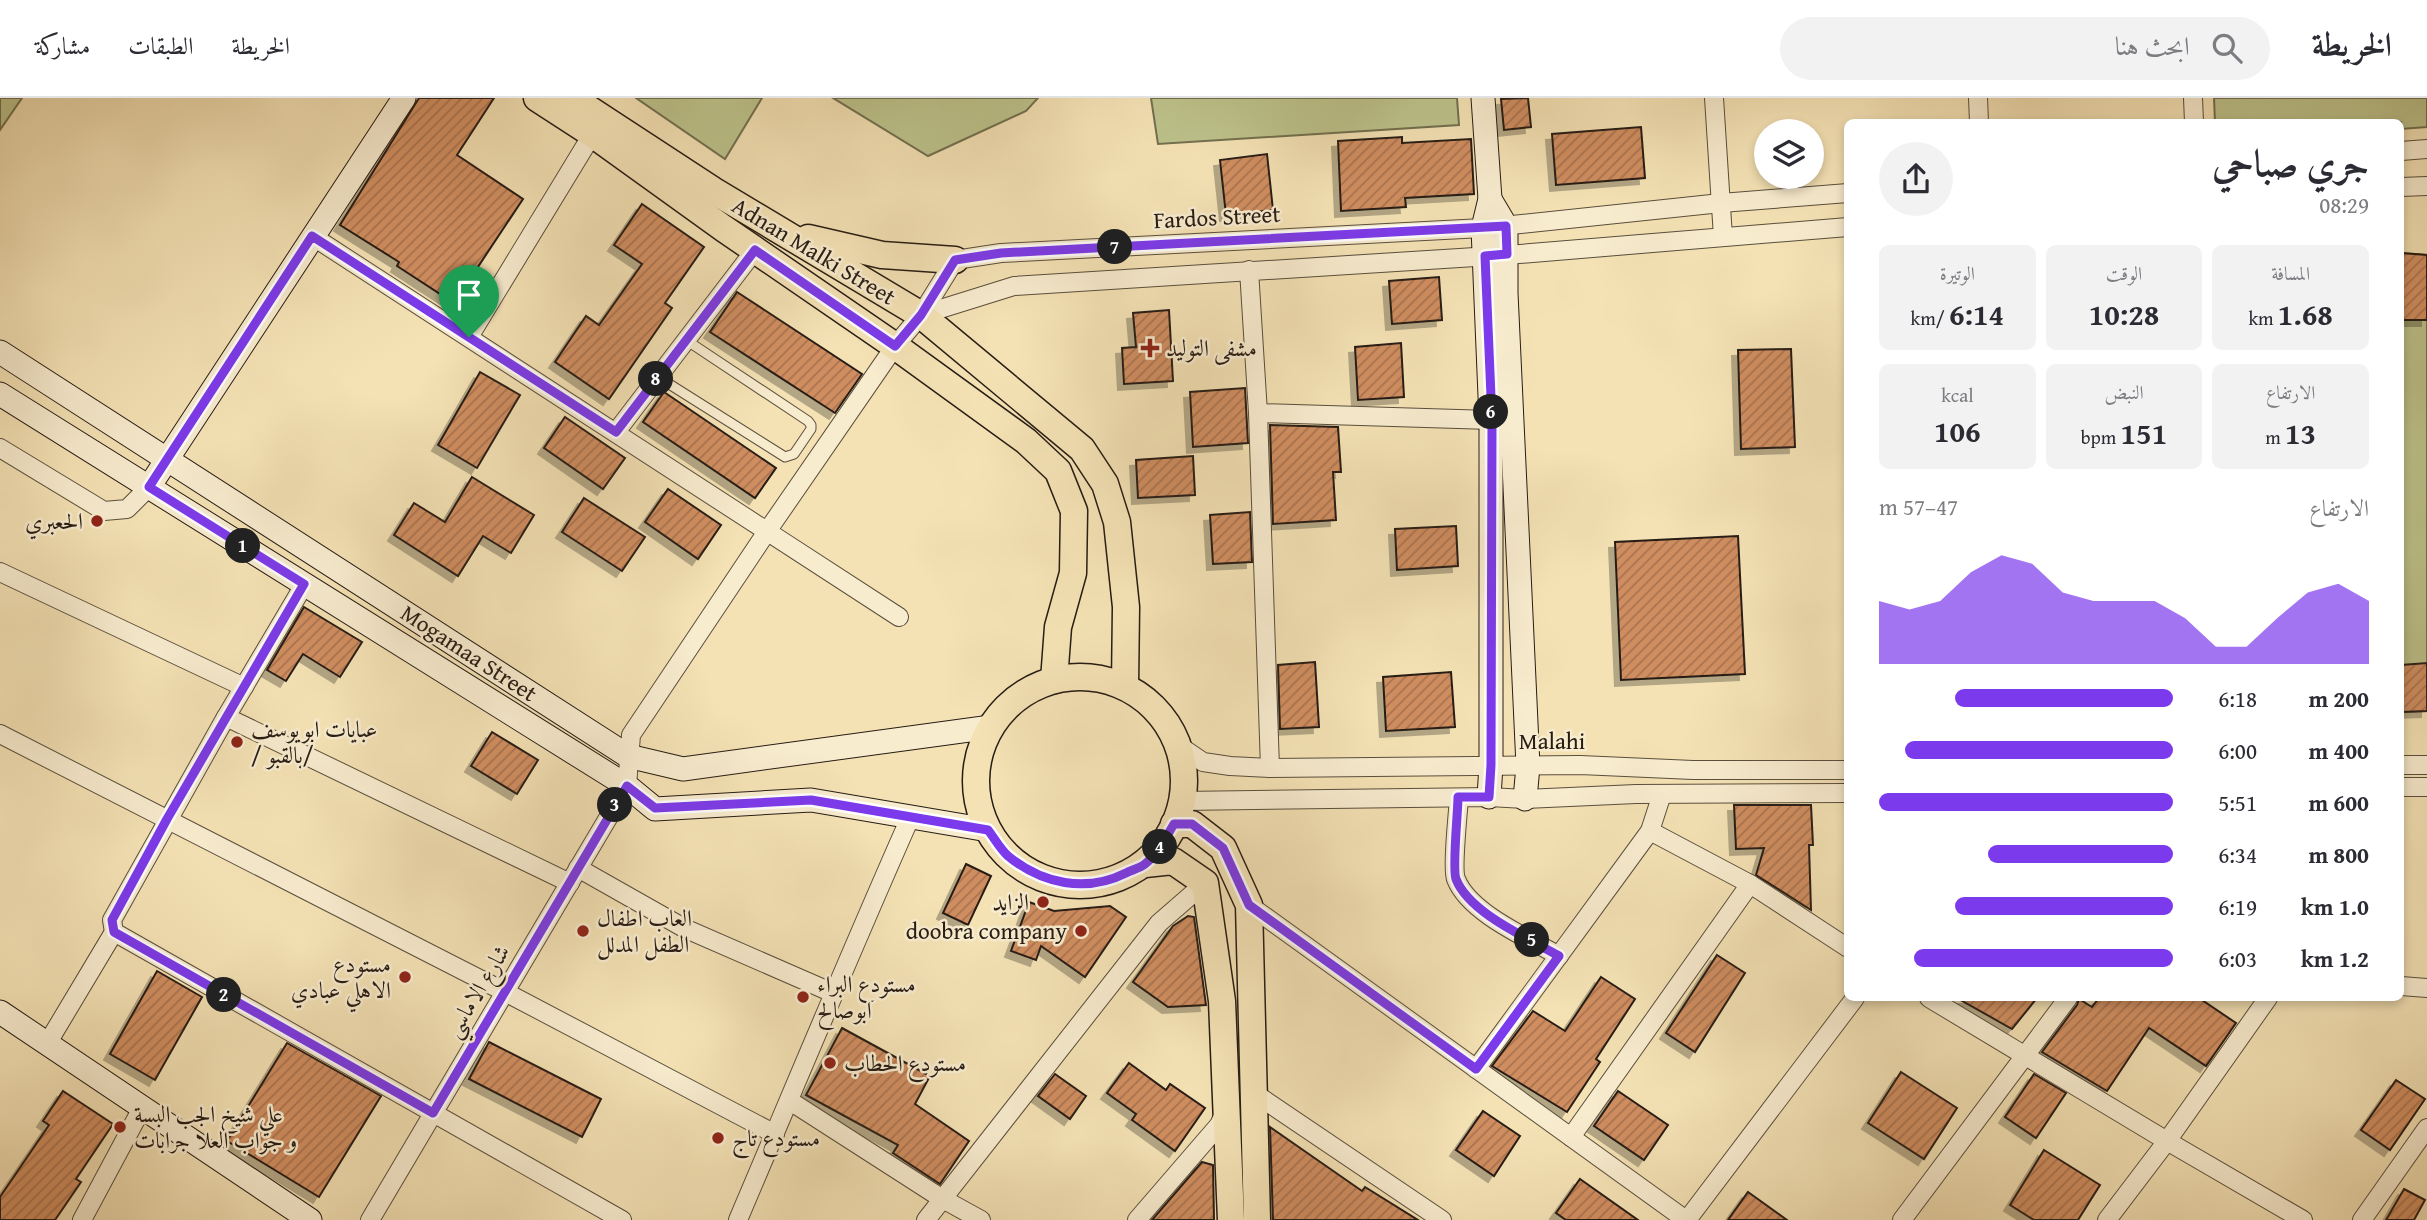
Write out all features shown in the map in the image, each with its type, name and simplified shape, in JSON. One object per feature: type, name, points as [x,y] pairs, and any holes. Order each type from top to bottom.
[{"type":"main road","points":[[149,487],[404,98]]},
{"type":"main road","name":"Adnan Malki Street","points":[[537,98],[597,126],[714,191],[921,315],[1082,449],[1105,484],[1117,522],[1126,607],[1125,686]]},
{"type":"main road","name":"Adnan Malki Street","points":[[572,98],[597,126],[755,250],[1026,440],[1058,471],[1074,511],[1074,535],[1073,572],[1058,626],[1054,680]]},
{"type":"main road","points":[[1483,98],[1496,255],[1489,797]]},
{"type":"main road","points":[[789,234],[882,255],[955,260]]},
{"type":"main road","points":[[1496,255],[1507,307],[1528,766],[1525,799]]},
{"type":"main road","name":"Mogamaa Street","points":[[0,352],[628,756],[683,769],[991,727]]},
{"type":"main road","name":"Mogamaa Street","points":[[0,394],[627,786],[655,808],[811,800],[988,830]]},
{"type":"main road","points":[[1145,864],[1160,847],[1178,813],[1184,773],[1178,744],[1166,721],[1147,701],[1125,686],[1102,679],[1078,677],[1054,680],[1029,690],[1008,706],[991,727],[981,752],[976,778],[979,805],[988,830],[1006,854],[1029,872],[1056,882],[1086,885],[1115,879],[1145,864],[1173,861],[1205,883],[1222,1001],[1231,1220]]},
{"type":"main road","points":[[1178,813],[1223,848],[1249,905],[1257,1220]]},
{"type":"main road","points":[[1222,1001],[1251,999]]},
{"type":"main road","points":[[0,1012],[310,1220]]},
{"type":"street","points":[[1714,98],[1723,237]]},
{"type":"street","points":[[1978,98],[1979,119]]},
{"type":"street","points":[[2193,98],[2194,119]]},
{"type":"street","points":[[469,337],[597,126]]},
{"type":"street","points":[[2404,151],[2427,149]]},
{"type":"street","points":[[2404,187],[2427,186]]},
{"type":"street","name":"Fardos Street","points":[[955,260],[1001,253],[1494,227],[1721,203],[1844,193]]},
{"type":"street","points":[[921,315],[1014,286],[1496,255],[1844,227]]},
{"type":"street","points":[[312,236],[899,617]]},
{"type":"street","points":[[616,432],[755,250]]},
{"type":"street","points":[[627,786],[631,736],[768,530],[895,346],[921,315],[955,260]]},
{"type":"street","points":[[1249,270],[1258,413],[1270,768]]},
{"type":"street","points":[[1258,413],[1492,420]]},
{"type":"street","points":[[0,448],[104,511],[127,509],[149,487]]},
{"type":"street","points":[[0,572],[244,687]]},
{"type":"street","points":[[47,1044],[114,932],[112,920],[167,819],[304,584]]},
{"type":"street","points":[[226,717],[684,928],[833,993]]},
{"type":"street","points":[[0,734],[505,992],[775,1134]]},
{"type":"street","name":"Malahi","points":[[1178,744],[1203,762],[1270,768],[1580,765],[1693,770],[1844,770]]},
{"type":"street","points":[[2404,765],[2427,765]]},
{"type":"street","name":"شارع الاماسي","points":[[370,1220],[627,786]]},
{"type":"street","points":[[2404,788],[2427,787]]},
{"type":"street","points":[[1178,813],[1458,797],[1525,799],[1662,794],[1844,793]]},
{"type":"street","points":[[1476,1069],[1650,831],[1662,794]]},
{"type":"street","points":[[1458,797],[1454,877],[1466,897],[1481,910],[1559,956]]},
{"type":"street","points":[[737,1220],[910,818]]},
{"type":"street","points":[[1650,831],[1750,884],[1844,945]]},
{"type":"street","points":[[926,1220],[1159,923],[1205,883]]},
{"type":"street","points":[[1571,1137],[1750,884]]},
{"type":"street","points":[[1249,905],[1687,1220],[1853,1001]]},
{"type":"street","points":[[114,932],[622,1220]]},
{"type":"street","points":[[2404,986],[2427,988]]},
{"type":"street","points":[[1934,1001],[2167,1142],[2303,1220]]},
{"type":"street","points":[[1902,1220],[2066,1001]]},
{"type":"street","points":[[2107,1220],[2167,1142],[2266,1001]]},
{"type":"street","points":[[1254,1093],[1442,1220]]},
{"type":"street","points":[[790,1101],[941,1198],[981,1220]]},
{"type":"street","points":[[82,1220],[142,1108]]},
{"type":"street","points":[[1137,1220],[1219,1125],[1226,1108]]},
{"type":"street","points":[[2362,1220],[2427,1128]]},
{"type":"lane","points":[[658,377],[785,457],[794,454],[811,425],[686,340]]},
{"type":"green space","points":[[0,98],[22,98],[0,130]]},
{"type":"green space","points":[[636,98],[762,98],[725,159]]},
{"type":"green space","points":[[833,98],[1038,98],[1026,111],[928,156]]},
{"type":"green space","points":[[1151,98],[1457,98],[1459,125],[1158,144]]},
{"type":"green space","points":[[2214,98],[2427,98],[2427,127],[2404,129],[2404,119],[2215,119]]},
{"type":"green space","points":[[2404,253],[2427,255],[2427,711],[2404,712]]},
{"type":"building","points":[[419,98],[494,98],[457,155],[523,199],[454,303],[397,266],[399,262],[340,225]]},
{"type":"building","points":[[1528,98],[1531,127],[1504,130],[1501,99]]},
{"type":"building","points":[[1641,127],[1645,178],[1556,185],[1552,134]]},
{"type":"building","points":[[1402,137],[1402,143],[1471,139],[1474,194],[1405,198],[1406,207],[1341,211],[1338,141]]},
{"type":"building","points":[[1267,154],[1273,210],[1226,215],[1220,160]]},
{"type":"building","points":[[642,204],[704,247],[665,303],[672,308],[609,399],[555,362],[586,316],[599,325],[642,264],[614,245]]},
{"type":"building","points":[[2404,253],[2427,255],[2427,320],[2404,320]]},
{"type":"building","points":[[1439,277],[1442,320],[1392,324],[1389,281]]},
{"type":"building","points":[[737,292],[862,374],[835,413],[710,332]]},
{"type":"building","name":"مشفى التوليد","points":[[1169,310],[1173,381],[1124,384],[1122,348],[1136,347],[1133,313]]},
{"type":"building","points":[[1401,343],[1404,397],[1358,400],[1355,347]]},
{"type":"building","points":[[1791,349],[1795,447],[1741,449],[1738,350]]},
{"type":"building","points":[[480,372],[520,395],[477,468],[438,445]]},
{"type":"building","points":[[1245,388],[1248,443],[1193,447],[1190,392]]},
{"type":"building","points":[[664,392],[776,468],[755,498],[643,422]]},
{"type":"building","points":[[565,417],[625,458],[603,489],[544,448]]},
{"type":"building","points":[[1270,425],[1338,427],[1341,472],[1333,472],[1336,520],[1273,524]]},
{"type":"building","points":[[1193,456],[1195,495],[1138,498],[1136,460]]},
{"type":"building","points":[[472,477],[534,515],[511,553],[483,536],[458,576],[394,535],[414,503],[445,522]]},
{"type":"building","points":[[668,489],[721,525],[698,559],[645,522]]},
{"type":"building","points":[[584,498],[645,537],[622,571],[562,532]]},
{"type":"building","points":[[1250,512],[1252,562],[1213,564],[1210,515]]},
{"type":"building","points":[[1456,526],[1458,566],[1397,570],[1395,529]]},
{"type":"building","points":[[1738,536],[1745,674],[1621,680],[1615,542]]},
{"type":"building","points":[[304,607],[362,642],[340,677],[303,654],[286,681],[267,670]]},
{"type":"building","points":[[1315,662],[1319,727],[1280,729],[1278,665]]},
{"type":"building","points":[[2427,663],[2427,711],[2404,712],[2404,665]]},
{"type":"building","points":[[1451,672],[1455,727],[1386,731],[1383,677]]},
{"type":"building","points":[[492,732],[538,760],[517,794],[471,766]]},
{"type":"building","points":[[1734,805],[1811,805],[1811,910],[1756,875],[1764,848],[1736,849]]},
{"type":"building","points":[[966,864],[991,876],[968,925],[943,913]]},
{"type":"building","name":"doobra company","points":[[1029,902],[1054,911],[1110,906],[1126,917],[1085,977],[1041,946],[1036,960],[1011,951]]},
{"type":"building","points":[[1188,916],[1194,917],[1206,1005],[1168,1007],[1133,982],[1173,926]]},
{"type":"building","points":[[1717,955],[1745,973],[1695,1052],[1666,1033]]},
{"type":"building","points":[[157,971],[202,997],[155,1080],[110,1054]]},
{"type":"building","points":[[1601,977],[1635,999],[1596,1059],[1600,1062],[1567,1112],[1492,1066],[1533,1011],[1565,1031]]},
{"type":"building","points":[[1962,1001],[2035,1001],[2012,1029]]},
{"type":"building","points":[[2078,1001],[2092,1007],[2097,1001],[2203,1001],[2236,1023],[2206,1066],[2149,1028],[2107,1091],[2042,1052]]},
{"type":"building","points":[[842,1028],[930,1076],[915,1104],[969,1141],[940,1184],[893,1153],[898,1145],[806,1095]]},
{"type":"building","points":[[489,1042],[601,1099],[582,1137],[469,1079]]},
{"type":"building","points":[[287,1043],[381,1096],[319,1197],[227,1141]]},
{"type":"building","points":[[1129,1063],[1166,1090],[1170,1084],[1205,1108],[1175,1151],[1132,1120],[1136,1114],[1107,1093]]},
{"type":"building","points":[[1901,1072],[1957,1108],[1924,1159],[1868,1123]]},
{"type":"building","points":[[1055,1074],[1086,1096],[1070,1119],[1038,1096]]},
{"type":"building","points":[[2034,1074],[2066,1093],[2036,1138],[2005,1117]]},
{"type":"building","points":[[2396,1080],[2425,1099],[2390,1150],[2361,1130]]},
{"type":"building","points":[[63,1091],[113,1124],[76,1179],[81,1182],[55,1220],[0,1220],[0,1197],[49,1125],[43,1121]]},
{"type":"building","points":[[1618,1091],[1668,1125],[1644,1160],[1594,1126]]},
{"type":"building","points":[[1483,1111],[1520,1136],[1494,1176],[1456,1150]]},
{"type":"building","points":[[1270,1127],[1362,1191],[1365,1187],[1418,1220],[1273,1220]]},
{"type":"building","points":[[2044,1150],[2100,1185],[2078,1220],[2034,1220],[2010,1205]]},
{"type":"building","points":[[1202,1162],[1213,1165],[1214,1220],[1152,1220]]},
{"type":"building","points":[[1580,1179],[1638,1220],[1566,1220],[1556,1213]]},
{"type":"building","points":[[2404,1189],[2425,1200],[2414,1220],[2386,1220]]},
{"type":"building","points":[[1748,1192],[1787,1220],[1728,1220]]},
{"type":"place","name":"مشفى التوليد","points":[[1150,348]]},
{"type":"place","name":"الحعبري","points":[[97,521]]},
{"type":"place","name":"عبايات ابويوسف / بالقبو/","points":[[237,742]]},
{"type":"place","name":"الزايد","points":[[1043,902]]},
{"type":"place","name":"العاب اطفال الطفل المدلل","points":[[583,931]]},
{"type":"place","name":"doobra company","points":[[1081,931]]},
{"type":"place","name":"مستودع الاهلي عبادي","points":[[405,977]]},
{"type":"place","name":"مستودع البراء ابوصالح","points":[[803,997]]},
{"type":"place","name":"مستودع الحطاب","points":[[830,1063]]},
{"type":"place","name":"علي شيخ الجب البسة و جواب العلا جرابات","points":[[120,1127]]},
{"type":"place","name":"مستودع تاج","points":[[718,1138]]},
{"type":"route","points":[[1506,226],[1507,254],[1485,256],[1492,420],[1489,797],[1458,797],[1454,877],[1466,897],[1481,910],[1559,956],[1476,1069],[1249,905],[1223,848],[1192,824],[1174,824],[1160,847],[1145,864],[1115,879],[1086,885],[1056,882],[1029,872],[1006,854],[988,830],[811,800],[655,808],[627,786],[433,1113],[114,932],[112,920],[167,819],[304,584],[149,487],[312,236],[469,337],[616,432],[755,250],[895,346],[921,315],[955,260],[1001,253],[1506,226]]}]
